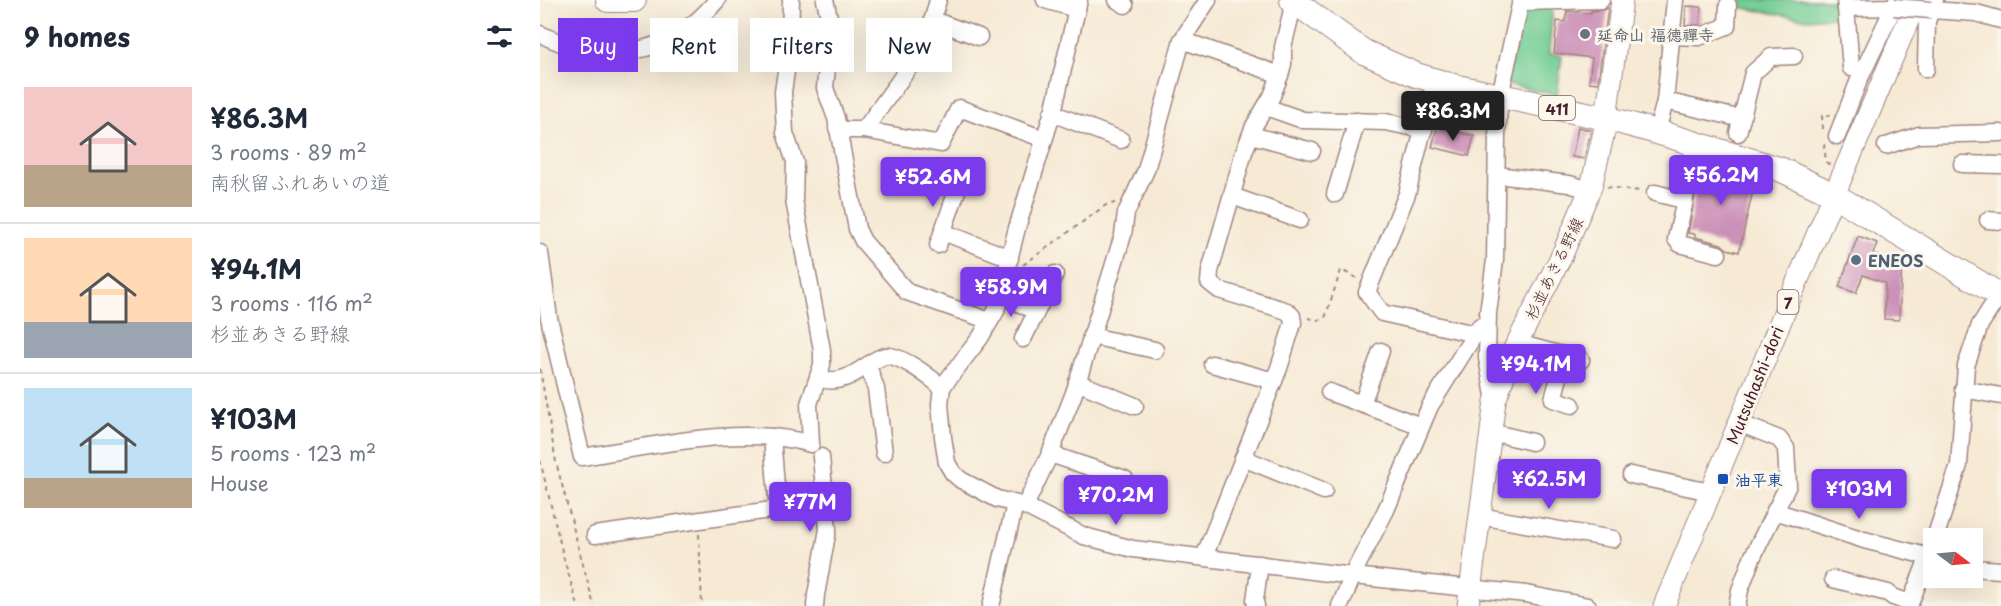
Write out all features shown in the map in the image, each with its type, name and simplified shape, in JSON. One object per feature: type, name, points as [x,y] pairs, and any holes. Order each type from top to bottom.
[{"type":"highway","points":[[608,0],[634,0]]},
{"type":"highway","name":"411","points":[[1293,1],[1364,52],[1406,71],[1435,81],[1606,118],[1694,141],[1782,170],[1834,195],[2000,294]]},
{"type":"main road","name":"杉並あきる野線","points":[[1469,597],[1495,401],[1516,343],[1562,255],[1590,188],[1604,132],[1623,0]]},
{"type":"main road","name":"Mutsuhashi-dori","points":[[1664,606],[1834,195],[1928,3]]},
{"type":"street","points":[[540,34],[561,43],[591,51],[630,52],[650,47],[674,35],[694,22],[717,0]]},
{"type":"street","points":[[540,253],[549,318],[582,457],[733,435],[789,438],[811,444],[809,404],[822,365],[822,350],[794,200],[795,162],[785,133],[783,92],[790,44],[791,0]]},
{"type":"street","points":[[825,0],[831,26],[825,88],[837,128],[856,229],[863,241],[907,292],[990,321]]},
{"type":"street","points":[[934,18],[938,0]]},
{"type":"street","points":[[1045,0],[1078,4],[1016,262],[980,338],[942,387],[940,404],[943,437],[947,463],[952,473],[997,499],[1020,505],[1084,536],[1133,549],[1353,576],[1469,597],[1526,594],[1588,606]]},
{"type":"street","points":[[991,606],[1020,505],[1050,454],[1077,382],[1132,199],[1146,170],[1182,40],[1208,0]]},
{"type":"street","points":[[1495,401],[1487,358],[1488,313],[1495,260],[1500,96],[1521,1],[1601,0]]},
{"type":"street","points":[[1658,132],[1665,101],[1675,0]]},
{"type":"street","points":[[1204,557],[1274,381],[1293,323],[1292,316],[1287,311],[1219,290],[1209,282],[1210,271],[1254,126],[1266,107],[1280,75],[1283,47],[1293,1]]},
{"type":"street","points":[[1926,69],[1928,3]]},
{"type":"street","points":[[1851,68],[1846,4],[1928,3],[2001,20]]},
{"type":"street","points":[[1837,136],[1859,80],[1895,4]]},
{"type":"street","points":[[1673,36],[1699,37],[1727,26],[1728,5]]},
{"type":"street","points":[[952,27],[980,37]]},
{"type":"street","points":[[1182,40],[1280,75]]},
{"type":"street","points":[[1665,101],[1740,126],[1753,73],[1771,57],[1794,55]]},
{"type":"street","points":[[864,130],[906,72]]},
{"type":"street","points":[[1435,81],[1407,194],[1367,292],[1382,313],[1475,334]]},
{"type":"street","points":[[1266,107],[1303,120],[1386,122],[1424,129]]},
{"type":"street","points":[[837,128],[864,130],[941,144],[959,108],[1044,139]]},
{"type":"street","points":[[1052,113],[1121,140]]},
{"type":"street","points":[[1335,194],[1357,121]]},
{"type":"street","points":[[1886,146],[1919,135],[2001,134]]},
{"type":"street","points":[[1251,135],[1312,151]]},
{"type":"street","points":[[1694,141],[1676,239],[1680,244],[1718,254]]},
{"type":"street","points":[[1962,164],[2001,165]]},
{"type":"street","points":[[1497,175],[1590,188]]},
{"type":"street","points":[[960,182],[941,239],[1016,262]]},
{"type":"street","points":[[1655,193],[1683,200]]},
{"type":"street","points":[[1232,196],[1300,220]]},
{"type":"street","points":[[1023,339],[1055,274]]},
{"type":"street","points":[[1001,294],[1036,312]]},
{"type":"street","points":[[1938,528],[1959,465],[1966,366],[1980,325],[2000,294]]},
{"type":"street","points":[[1340,606],[1386,510],[1430,406],[1488,313]]},
{"type":"street","points":[[1091,336],[1155,350]]},
{"type":"street","points":[[1516,343],[1573,358],[1553,399],[1572,405]]},
{"type":"street","points":[[1362,404],[1381,351]]},
{"type":"street","points":[[818,378],[829,382],[847,377],[884,356],[891,356],[917,369],[942,387]]},
{"type":"street","points":[[1212,364],[1274,381]]},
{"type":"street","points":[[868,366],[876,389],[884,453]]},
{"type":"street","points":[[1077,382],[1135,406]]},
{"type":"street","points":[[1963,389],[2001,396]]},
{"type":"street","points":[[1329,392],[1421,426]]},
{"type":"street","points":[[1737,606],[1740,590],[1752,558],[1788,485],[1786,448],[1779,439],[1738,423]]},
{"type":"street","points":[[1491,432],[1532,442]]},
{"type":"street","points":[[595,535],[778,509],[772,437]]},
{"type":"street","points":[[1050,454],[1125,479]]},
{"type":"street","points":[[815,606],[828,529],[821,457]]},
{"type":"street","points":[[1243,458],[1324,491]]},
{"type":"street","points":[[1631,475],[1710,492]]},
{"type":"street","points":[[1775,511],[1864,540],[1923,551]]},
{"type":"street","points":[[1479,516],[1613,539]]},
{"type":"street","points":[[1256,606],[1260,564]]},
{"type":"street","points":[[1983,569],[2001,570]]},
{"type":"street","points":[[1833,579],[1888,593],[1909,604],[1923,573]]},
{"type":"path","points":[[1590,188],[1626,188],[1655,193]]},
{"type":"path","points":[[1016,262],[1029,259],[1106,205],[1132,199]]},
{"type":"path","points":[[1292,316],[1299,315],[1318,320],[1325,318],[1341,270],[1358,279],[1371,282]]},
{"type":"path","points":[[540,369],[556,462],[594,606]]},
{"type":"path","points":[[540,460],[578,606]]},
{"type":"path","points":[[699,521],[702,606]]},
{"type":"green space","points":[[1732,0],[1842,0],[1843,16],[1807,19],[1732,6]]},
{"type":"green space","points":[[1523,5],[1553,5],[1549,54],[1562,56],[1557,95],[1506,84]]},
{"type":"building","points":[[1686,6],[1701,7],[1700,25],[1685,26]]},
{"type":"building","points":[[1608,8],[1598,83],[1589,82],[1592,58],[1554,53],[1557,21],[1565,22],[1567,11],[1591,13],[1591,11]]},
{"type":"building","points":[[1437,127],[1474,136],[1469,156],[1432,147]]},
{"type":"building","points":[[1578,127],[1591,130],[1584,159],[1572,157]]},
{"type":"building","points":[[1701,163],[1756,177],[1739,252],[1688,233]]},
{"type":"building","points":[[1858,236],[1877,243],[1873,254],[1893,262],[1902,262],[1899,320],[1884,319],[1885,283],[1863,275],[1856,293],[1839,287]]},
{"type":"place","name":"延命山 福德禪寺","points":[[1585,34]]},
{"type":"place","name":"ENEOS","points":[[1856,260]]},
{"type":"place","name":"油平東","points":[[1723,479]]}]
